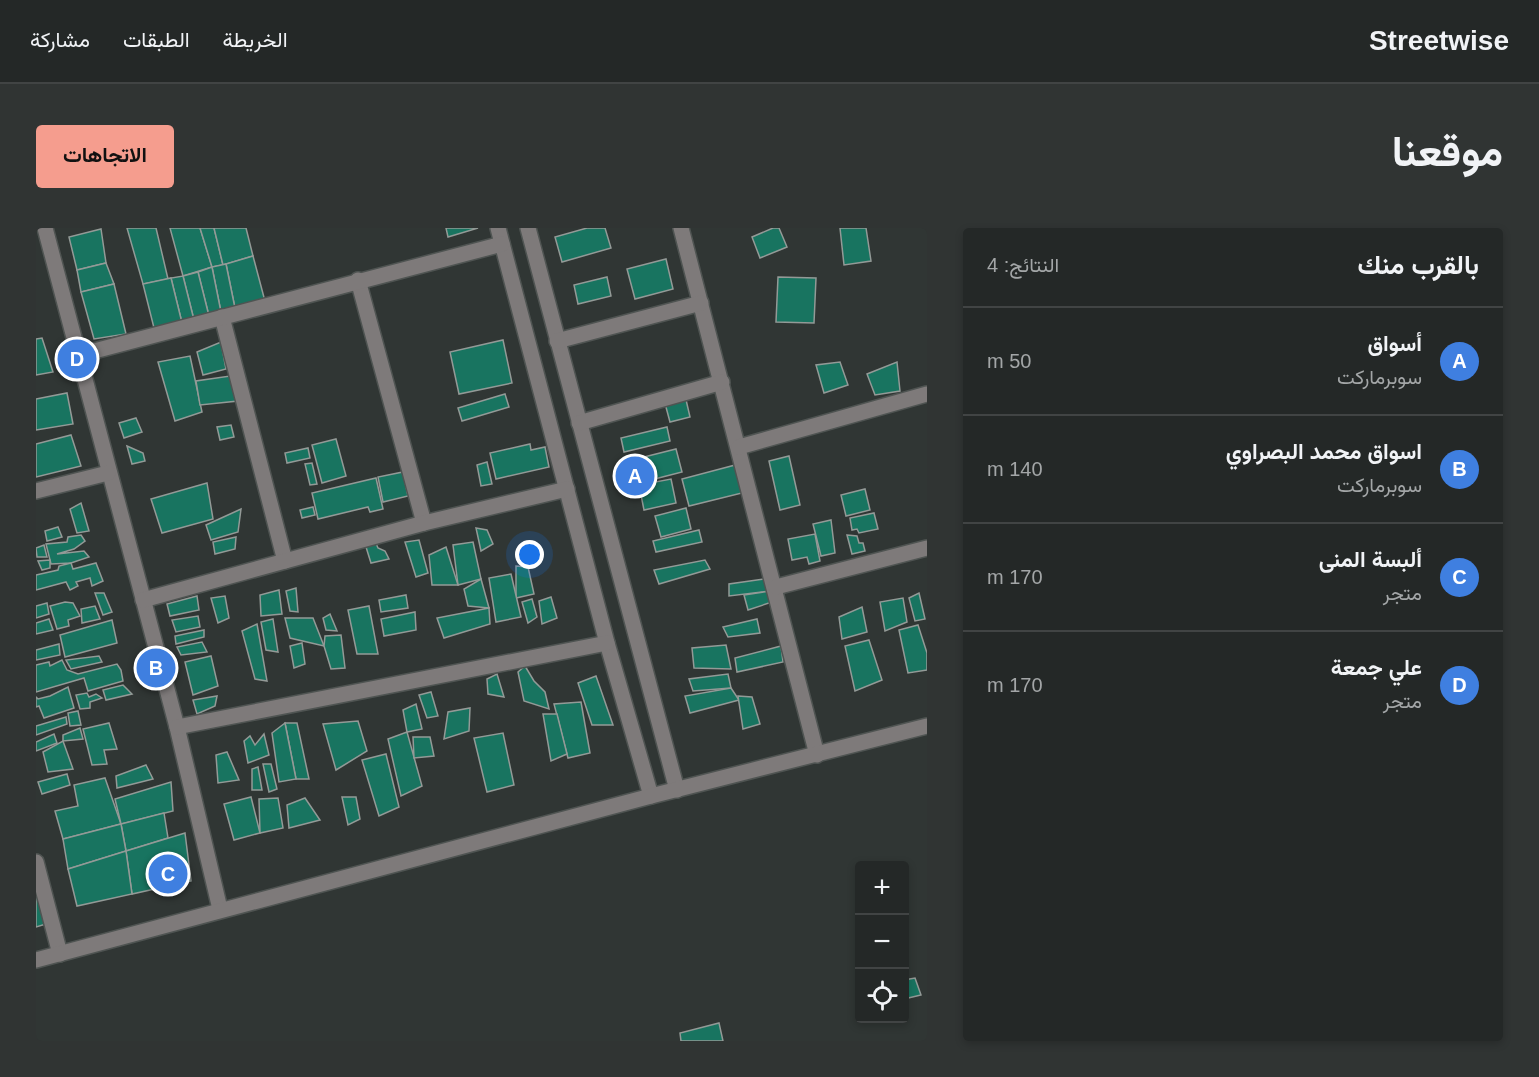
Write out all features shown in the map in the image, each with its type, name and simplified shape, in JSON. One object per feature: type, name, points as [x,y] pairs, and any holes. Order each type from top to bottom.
[{"type":"street","points":[[45,228],[177,727],[220,909]]},
{"type":"street","points":[[498,228],[607,643],[651,796]]},
{"type":"street","points":[[528,228],[677,790]]},
{"type":"street","points":[[681,228],[776,587],[817,755]]},
{"type":"street","points":[[80,355],[358,280],[502,244]]},
{"type":"street","points":[[358,280],[424,524]]},
{"type":"street","points":[[558,340],[701,303]]},
{"type":"street","points":[[222,317],[285,561]]},
{"type":"street","points":[[579,423],[722,382]]},
{"type":"street","points":[[739,447],[927,394]]},
{"type":"street","points":[[36,491],[108,473]]},
{"type":"street","points":[[143,600],[424,524],[567,489]]},
{"type":"street","points":[[776,587],[927,548]]},
{"type":"street","points":[[177,727],[607,643]]},
{"type":"street","points":[[36,960],[220,909],[927,726]]},
{"type":"street","points":[[36,862],[60,954]]},
{"type":"building","points":[[127,228],[156,228],[168,279],[143,284]]},
{"type":"building","points":[[170,228],[200,228],[212,267],[183,276]]},
{"type":"building","points":[[200,228],[214,228],[223,265],[212,267]]},
{"type":"building","points":[[214,228],[246,228],[253,256],[223,265]]},
{"type":"building","points":[[446,228],[478,228],[448,237]]},
{"type":"building","points":[[587,228],[605,228],[611,248],[562,262],[555,237]]},
{"type":"building","points":[[773,228],[779,228],[787,247],[760,258],[752,237]]},
{"type":"building","points":[[840,228],[866,228],[871,261],[844,265]]},
{"type":"building","points":[[101,229],[106,263],[77,270],[69,237]]},
{"type":"building","points":[[253,256],[266,305],[236,313],[226,264]]},
{"type":"building","points":[[666,259],[673,289],[635,299],[627,269]]},
{"type":"building","points":[[106,263],[114,284],[81,292],[77,270]]},
{"type":"building","points":[[226,264],[236,313],[222,317],[212,267]]},
{"type":"building","points":[[212,267],[222,317],[210,320],[198,272]]},
{"type":"building","points":[[198,272],[210,320],[195,324],[183,276]]},
{"type":"building","points":[[183,276],[195,324],[183,327],[171,278]]},
{"type":"building","points":[[607,277],[611,296],[578,304],[574,285]]},
{"type":"building","points":[[778,277],[816,278],[814,323],[776,322]]},
{"type":"building","points":[[171,278],[183,327],[155,332],[143,284]]},
{"type":"building","points":[[114,284],[126,334],[94,339],[81,292]]},
{"type":"building","points":[[42,338],[53,372],[36,375],[36,339]]},
{"type":"building","points":[[503,340],[512,383],[459,394],[450,352]]},
{"type":"building","points":[[221,342],[226,369],[203,375],[197,352]]},
{"type":"building","points":[[190,356],[202,412],[175,421],[158,362]]},
{"type":"building","points":[[840,362],[848,385],[824,393],[816,365]]},
{"type":"building","points":[[897,362],[900,391],[875,395],[867,374]]},
{"type":"building","points":[[237,375],[238,401],[200,405],[196,381]]},
{"type":"building","points":[[684,391],[690,417],[670,422],[663,396]]},
{"type":"building","points":[[67,393],[73,424],[36,430],[36,399]]},
{"type":"building","points":[[505,394],[509,407],[462,421],[458,408]]},
{"type":"building","points":[[136,418],[142,432],[124,438],[119,423]]},
{"type":"building","points":[[231,425],[234,437],[220,440],[217,427]]},
{"type":"building","points":[[667,427],[670,441],[624,452],[621,438]]},
{"type":"building","points":[[71,435],[81,466],[36,477],[36,444]]},
{"type":"building","points":[[336,439],[346,476],[322,483],[312,445]]},
{"type":"building","points":[[530,444],[531,450],[545,447],[549,467],[496,479],[490,453]]},
{"type":"building","points":[[127,446],[143,453],[145,461],[132,464]]},
{"type":"building","points":[[308,448],[310,458],[287,463],[285,453]]},
{"type":"building","points":[[676,449],[682,472],[639,483],[632,460]]},
{"type":"building","points":[[789,456],[800,505],[780,510],[769,461]]},
{"type":"building","points":[[487,462],[492,484],[481,486],[477,465]]},
{"type":"building","points":[[312,463],[317,484],[310,485],[305,464]]},
{"type":"building","points":[[739,464],[746,492],[689,506],[682,479]]},
{"type":"building","points":[[403,472],[408,496],[383,502],[378,477]]},
{"type":"building","points":[[376,478],[383,509],[370,512],[368,507],[318,519],[312,493]]},
{"type":"building","points":[[671,479],[676,503],[644,510],[639,485]]},
{"type":"building","points":[[207,483],[213,519],[162,533],[151,499]]},
{"type":"building","points":[[865,489],[870,510],[846,516],[841,495]]},
{"type":"building","points":[[81,503],[89,531],[77,533],[70,509]]},
{"type":"building","points":[[313,507],[315,515],[302,518],[300,510]]},
{"type":"building","points":[[686,508],[691,529],[661,537],[655,516]]},
{"type":"building","points":[[241,509],[238,532],[211,540],[206,525]]},
{"type":"building","points":[[874,513],[878,529],[859,533],[857,529],[852,530],[850,518]]},
{"type":"building","points":[[831,520],[835,553],[821,556],[813,524]]},
{"type":"building","points":[[58,527],[62,537],[47,541],[45,531]]},
{"type":"building","points":[[476,528],[487,530],[493,544],[481,551]]},
{"type":"building","points":[[699,530],[702,542],[656,552],[653,541]]},
{"type":"building","points":[[815,534],[820,561],[809,564],[807,557],[792,560],[788,539]]},
{"type":"building","points":[[81,535],[85,541],[74,549],[57,554],[84,551],[89,557],[71,563],[51,564],[46,544],[67,542],[68,537]]},
{"type":"building","points":[[847,535],[857,536],[859,543],[863,543],[865,551],[852,554]]},
{"type":"building","points":[[236,537],[235,549],[215,554],[213,542]]},
{"type":"building","points":[[419,540],[428,573],[416,577],[405,542]]},
{"type":"building","points":[[375,541],[378,548],[385,551],[389,559],[371,563],[366,547]]},
{"type":"building","points":[[473,542],[481,579],[458,585],[453,545]]},
{"type":"building","points":[[44,545],[47,557],[37,557],[36,548]]},
{"type":"building","points":[[446,547],[458,585],[432,585],[429,555]]},
{"type":"building","points":[[50,560],[50,568],[42,570],[38,561]]},
{"type":"building","points":[[705,560],[710,569],[659,584],[654,570]]},
{"type":"building","points":[[71,563],[73,569],[96,563],[103,581],[92,586],[90,578],[76,582],[78,586],[70,590],[66,582],[36,590],[36,575],[58,570],[59,566]]},
{"type":"building","points":[[516,566],[528,567],[534,594],[516,598]]},
{"type":"building","points":[[511,574],[521,617],[496,622],[489,578]]},
{"type":"building","points":[[481,579],[489,608],[468,606],[464,589]]},
{"type":"building","points":[[764,579],[770,591],[729,596],[729,584]]},
{"type":"building","points":[[296,588],[298,612],[290,611],[286,591]]},
{"type":"building","points":[[279,590],[282,614],[261,616],[260,595]]},
{"type":"building","points":[[770,591],[772,602],[748,610],[744,595]]},
{"type":"building","points":[[95,593],[104,593],[112,612],[103,615]]},
{"type":"building","points":[[919,593],[925,619],[915,621],[909,598]]},
{"type":"building","points":[[406,595],[408,608],[381,612],[379,600]]},
{"type":"building","points":[[197,596],[199,610],[170,616],[167,604]]},
{"type":"building","points":[[225,596],[229,618],[218,623],[211,598]]},
{"type":"building","points":[[551,597],[557,618],[542,624],[539,601]]},
{"type":"building","points":[[903,598],[907,622],[885,631],[880,602]]},
{"type":"building","points":[[532,599],[537,617],[528,623],[522,602]]},
{"type":"building","points":[[65,602],[73,603],[80,616],[68,620],[69,626],[57,629],[50,606]]},
{"type":"building","points":[[47,603],[49,614],[36,618],[36,606]]},
{"type":"building","points":[[95,606],[100,619],[82,623],[81,609]]},
{"type":"building","points":[[369,606],[378,654],[357,654],[348,610]]},
{"type":"building","points":[[862,607],[867,632],[842,639],[839,617]]},
{"type":"building","points":[[489,608],[490,624],[444,638],[437,618]]},
{"type":"building","points":[[415,612],[416,630],[384,636],[381,619]]},
{"type":"building","points":[[330,614],[337,631],[326,630],[323,618]]},
{"type":"building","points":[[198,616],[200,627],[176,632],[172,620]]},
{"type":"building","points":[[285,618],[313,618],[324,646],[290,638]]},
{"type":"building","points":[[49,619],[53,630],[36,634],[36,623]]},
{"type":"building","points":[[273,619],[278,652],[266,650],[261,622]]},
{"type":"building","points":[[757,619],[760,633],[728,637],[723,627]]},
{"type":"building","points":[[112,620],[117,643],[65,657],[60,635]]},
{"type":"building","points":[[257,624],[267,681],[255,679],[242,631]]},
{"type":"building","points":[[918,625],[927,653],[927,670],[908,673],[899,630]]},
{"type":"building","points":[[204,630],[204,637],[176,644],[175,636]]},
{"type":"building","points":[[341,635],[345,668],[331,669],[324,646],[325,636]]},
{"type":"building","points":[[869,640],[882,680],[855,691],[845,646]]},
{"type":"building","points":[[202,642],[207,652],[181,655],[177,647]]},
{"type":"building","points":[[302,643],[305,664],[294,668],[290,646]]},
{"type":"building","points":[[59,644],[60,655],[36,660],[36,650]]},
{"type":"building","points":[[726,645],[731,669],[694,668],[692,648]]},
{"type":"building","points":[[781,646],[783,662],[737,672],[735,658]]},
{"type":"building","points":[[99,656],[102,662],[71,669],[66,660]]},
{"type":"building","points":[[211,656],[218,686],[193,695],[185,662]]},
{"type":"building","points":[[62,660],[67,670],[78,674],[117,664],[123,681],[88,691],[84,678],[36,692],[36,665],[49,662],[50,666]]},
{"type":"building","points":[[525,666],[534,681],[545,692],[549,709],[524,701],[518,672]]},
{"type":"building","points":[[497,674],[504,697],[488,694],[487,679]]},
{"type":"building","points":[[728,674],[731,688],[693,691],[689,679]]},
{"type":"building","points":[[596,676],[613,725],[592,725],[578,683]]},
{"type":"building","points":[[123,685],[132,694],[106,700],[103,690]]},
{"type":"building","points":[[68,687],[74,708],[44,718],[39,706],[36,707],[36,697],[38,699],[50,696]]},
{"type":"building","points":[[731,688],[739,700],[690,713],[685,696]]},
{"type":"building","points":[[431,692],[438,716],[427,718],[419,695]]},
{"type":"building","points":[[87,693],[89,697],[96,694],[102,698],[90,702],[90,708],[80,709],[76,695]]},
{"type":"building","points":[[217,696],[215,706],[197,714],[193,700]]},
{"type":"building","points":[[738,696],[752,697],[760,724],[743,729]]},
{"type":"building","points":[[581,702],[590,753],[568,758],[554,704]]},
{"type":"building","points":[[416,704],[422,729],[407,732],[403,710]]},
{"type":"building","points":[[470,708],[469,731],[444,739],[448,712]]},
{"type":"building","points":[[78,711],[81,725],[70,726],[68,713]]},
{"type":"building","points":[[543,714],[557,714],[567,754],[551,761]]},
{"type":"building","points":[[66,717],[67,724],[36,735],[36,726]]},
{"type":"building","points":[[358,721],[367,751],[336,770],[323,724]]},
{"type":"building","points":[[109,723],[117,749],[104,750],[107,764],[92,765],[83,729]]},
{"type":"building","points":[[285,723],[297,723],[309,779],[296,779]]},
{"type":"building","points":[[285,723],[296,779],[279,782],[272,733]]},
{"type":"building","points":[[80,728],[83,739],[63,741],[63,735]]},
{"type":"building","points":[[407,732],[422,786],[401,796],[388,739]]},
{"type":"building","points":[[503,733],[514,785],[487,792],[474,738]]},
{"type":"building","points":[[54,734],[57,743],[36,751],[36,742]]},
{"type":"building","points":[[264,734],[269,755],[248,763],[244,741],[250,736],[255,745]]},
{"type":"building","points":[[413,737],[430,737],[434,756],[414,758]]},
{"type":"building","points":[[63,741],[73,769],[48,772],[43,752]]},
{"type":"building","points":[[227,752],[239,780],[218,783],[216,755]]},
{"type":"building","points":[[386,754],[399,807],[379,816],[362,760]]},
{"type":"building","points":[[263,764],[271,764],[277,789],[269,792]]},
{"type":"building","points":[[146,765],[153,779],[117,788],[116,776]]},
{"type":"building","points":[[258,767],[262,790],[252,790],[252,769]]},
{"type":"building","points":[[67,774],[70,785],[42,794],[38,782]]},
{"type":"building","points":[[105,778],[121,824],[63,839],[55,811],[78,806],[74,785]]},
{"type":"building","points":[[171,782],[173,811],[121,824],[115,799]]},
{"type":"building","points":[[251,797],[260,833],[234,840],[224,804]]},
{"type":"building","points":[[342,797],[356,797],[360,819],[348,825]]},
{"type":"building","points":[[278,798],[283,828],[260,833],[259,799]]},
{"type":"building","points":[[305,798],[320,820],[289,828],[287,805]]},
{"type":"building","points":[[164,813],[168,838],[126,851],[121,824]]},
{"type":"building","points":[[121,824],[126,851],[68,869],[63,839]]},
{"type":"building","points":[[185,833],[191,881],[132,894],[126,851]]},
{"type":"building","points":[[126,851],[132,894],[77,906],[68,869]]},
{"type":"building","points":[[36,883],[46,924],[36,927]]},
{"type":"building","points":[[915,978],[921,995],[909,998],[909,979]]},
{"type":"building","points":[[719,1023],[723,1041],[681,1041],[680,1033]]},
{"type":"place","name":"علي جمعة","points":[[77,359]]},
{"type":"place","name":"أسواق","points":[[635,476]]},
{"type":"place","name":"اسواق محمد البصراوي","points":[[156,668]]},
{"type":"place","name":"ألبسة المنى","points":[[168,874]]}]
